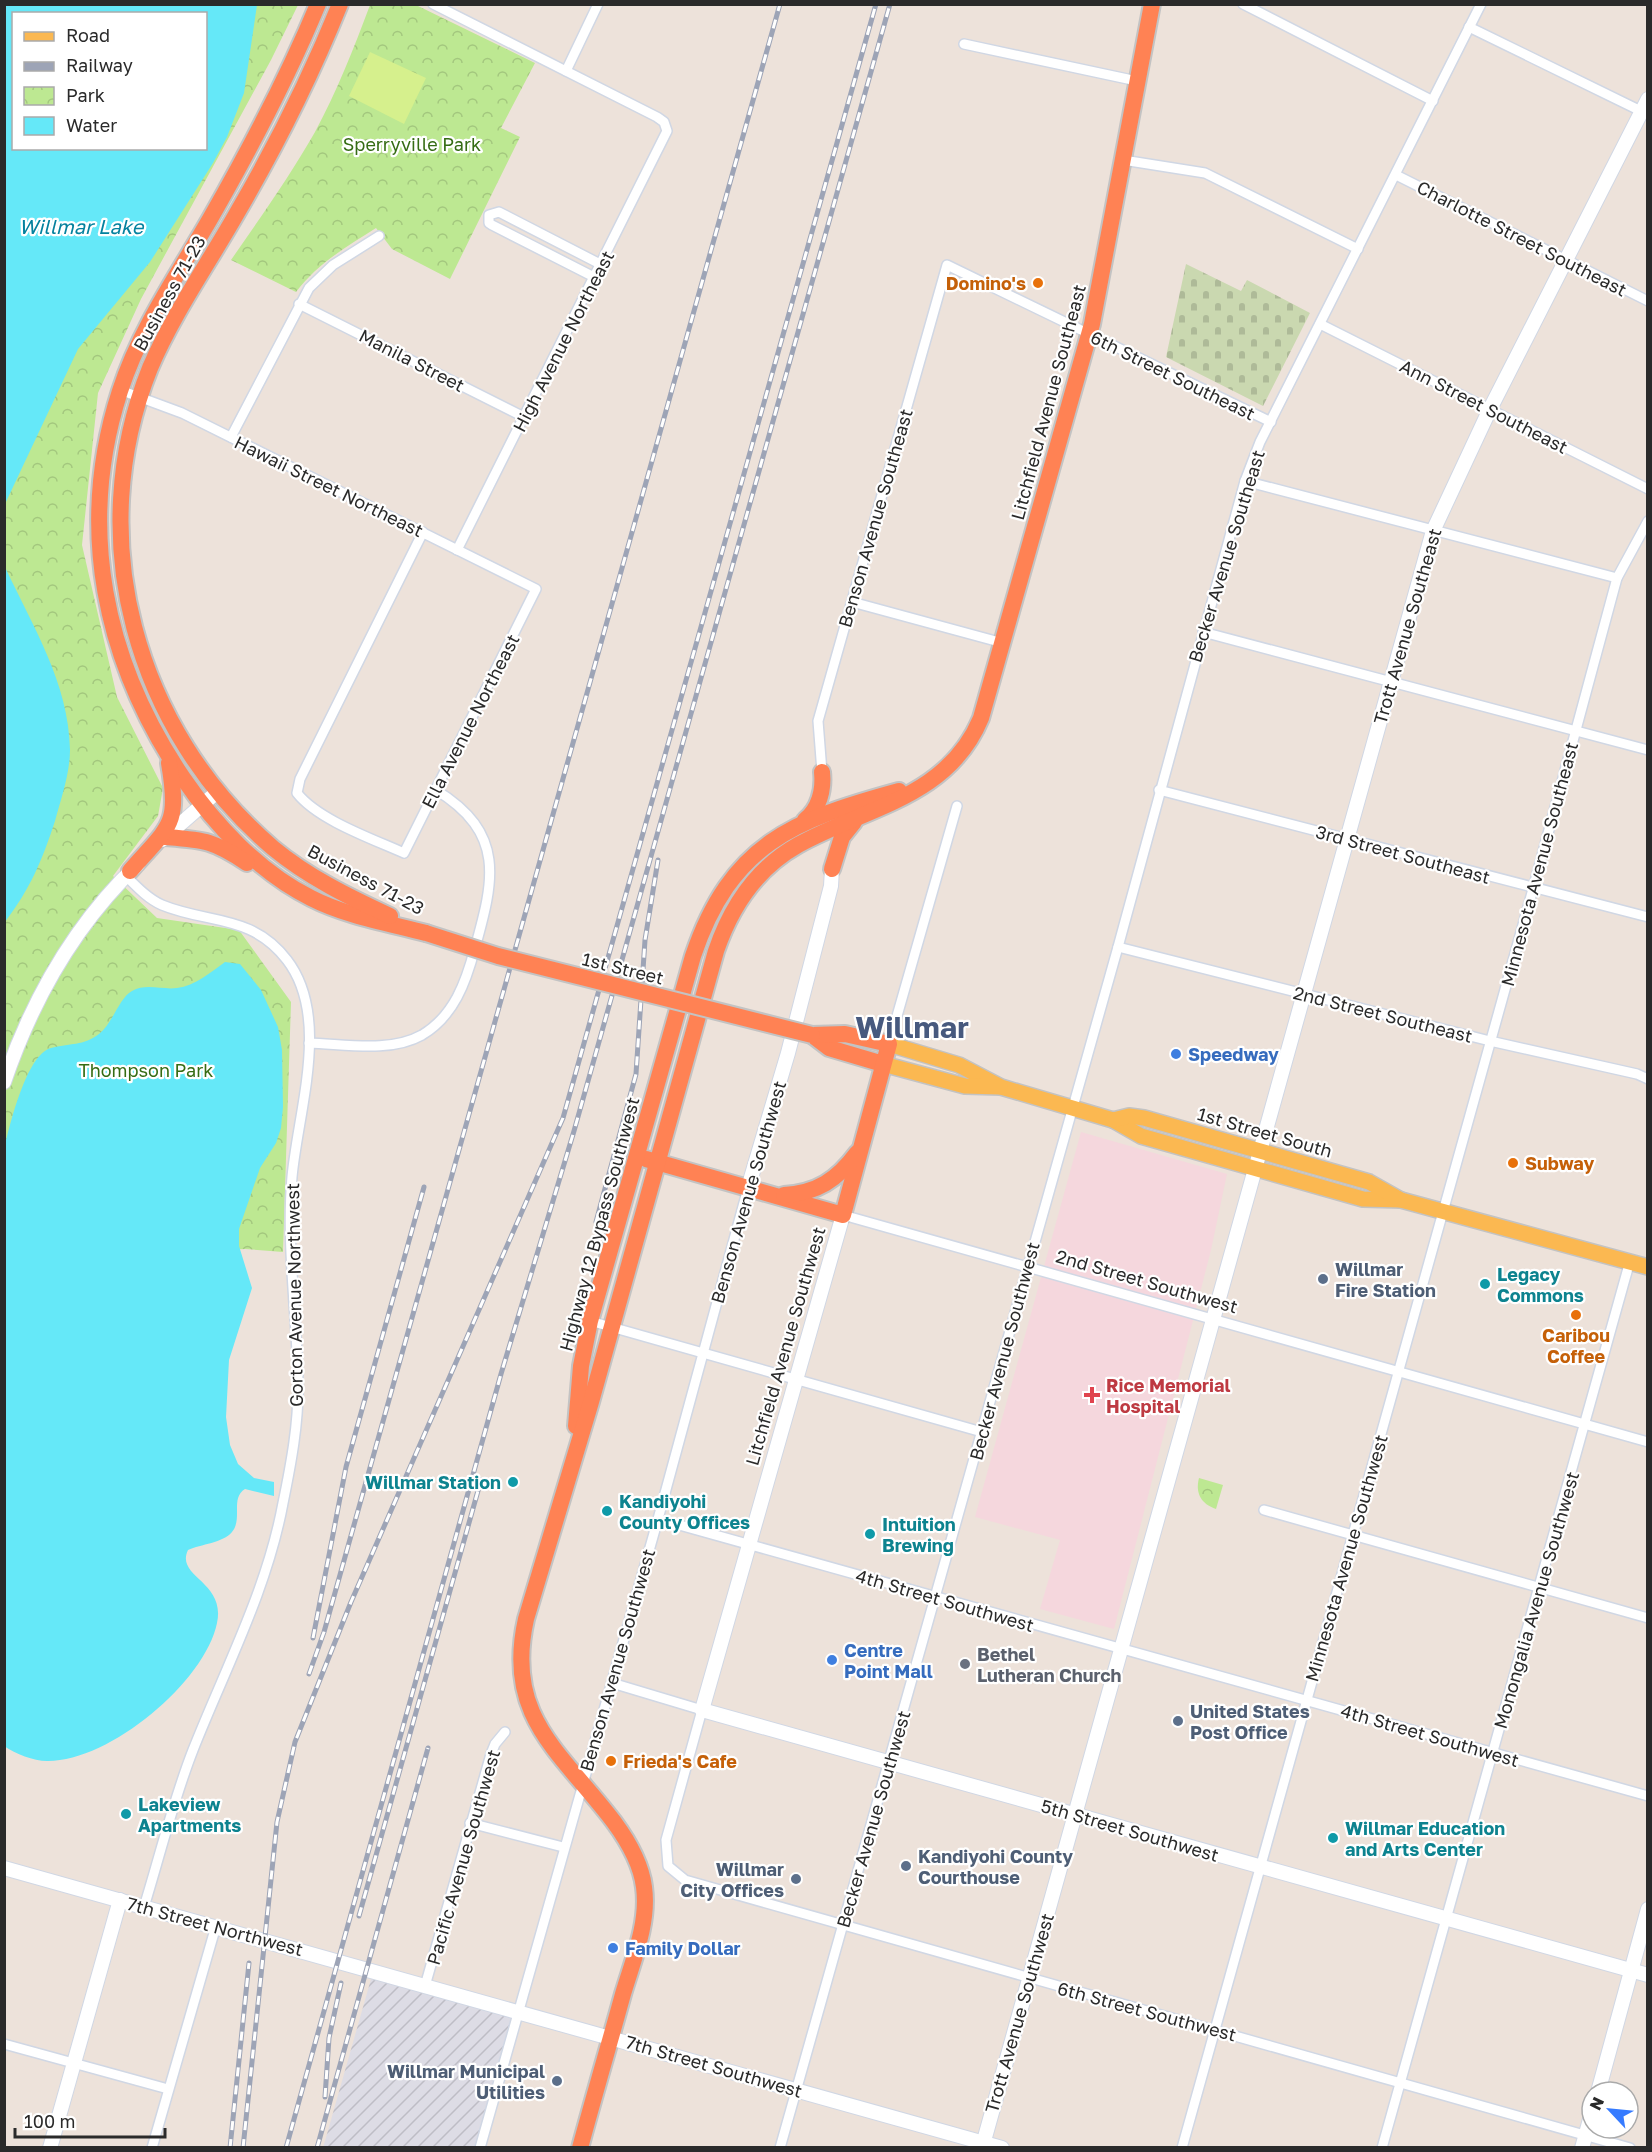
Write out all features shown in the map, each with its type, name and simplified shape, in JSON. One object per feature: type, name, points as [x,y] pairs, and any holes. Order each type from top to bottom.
[{"type":"highway","name":"Business 71-23","points":[[318,4],[278,94],[208,222],[160,301],[120,390],[110,425],[103,463],[98,509],[99,556],[112,628],[125,670],[142,712],[201,806],[267,869],[311,898],[357,915],[426,933]]},
{"type":"highway","name":"Business 71-23","points":[[340,4],[271,153],[168,330],[141,396],[131,427],[119,506],[120,550],[125,596],[136,640],[153,686],[171,723],[217,792],[275,849],[312,876],[426,933]]},
{"type":"highway","name":"Litchfield Avenue Southeast","points":[[798,845],[898,801],[926,783],[951,766],[976,730],[988,699],[1090,334],[1152,4]]},
{"type":"highway","points":[[128,873],[166,830],[174,811],[175,798],[168,756]]},
{"type":"highway","points":[[801,823],[817,805],[823,786],[822,772]]},
{"type":"highway","points":[[801,823],[852,804],[926,783]]},
{"type":"highway","points":[[832,869],[842,837],[857,819]]},
{"type":"highway","name":"Highway 12 Bypass Southwest","points":[[574,1454],[581,1366],[590,1321],[700,936],[721,892],[741,867],[759,850],[801,823]]},
{"type":"highway","points":[[165,837],[200,839],[214,843],[277,882],[311,898]]},
{"type":"highway","points":[[798,845],[820,847],[828,857],[832,869]]},
{"type":"highway","name":"Highway 12 Bypass Southwest","points":[[611,2037],[641,1932],[644,1886],[635,1855],[620,1829],[548,1741],[532,1714],[522,1686],[519,1662],[526,1620],[722,934],[736,906],[764,871],[798,845]]},
{"type":"highway","name":"1st Street","points":[[426,933],[498,956],[813,1035],[845,1034],[889,1044]]},
{"type":"highway","name":"1st Street","points":[[813,1035],[829,1048],[883,1064]]},
{"type":"highway","name":"Litchfield Avenue Southwest","points":[[843,1215],[889,1044]]},
{"type":"highway","points":[[755,1190],[802,1194],[824,1186],[844,1170],[864,1139]]},
{"type":"highway","name":"2nd Street Southwest","points":[[637,1156],[843,1215]]},
{"type":"highway","points":[[580,2148],[611,2037]]},
{"type":"main road","name":"1st Street South","points":[[889,1044],[959,1065],[1001,1087],[1113,1120],[1141,1136],[1363,1199],[1401,1200]]},
{"type":"main road","name":"1st Street South","points":[[883,1064],[965,1086],[1001,1087]]},
{"type":"main road","name":"1st Street South","points":[[1113,1120],[1129,1116],[1144,1118],[1369,1182],[1401,1200],[1647,1266]]},
{"type":"street","points":[[433,4],[566,71],[598,4]]},
{"type":"street","points":[[1243,4],[1433,101]]},
{"type":"street","name":"Becker Avenue Southeast","points":[[1072,1108],[1245,481],[1256,452],[1481,4]]},
{"type":"street","points":[[1469,27],[1645,108]]},
{"type":"street","points":[[964,44],[1137,81]]},
{"type":"street","name":"High Avenue Northeast","points":[[457,550],[596,278],[667,131],[664,122],[657,117],[566,71]]},
{"type":"street","name":"Trott Avenue Southeast","points":[[1262,1151],[1346,838],[1433,531],[1490,409],[1645,108]]},
{"type":"street","points":[[1123,160],[1205,173],[1358,249]]},
{"type":"street","name":"Charlotte Street Southeast","points":[[1396,175],[1647,301]]},
{"type":"street","points":[[596,278],[492,225],[489,223],[489,215],[499,212],[602,265]]},
{"type":"street","points":[[231,437],[299,304],[321,275],[379,236]]},
{"type":"street","name":"6th Street Southeast","points":[[946,265],[1271,422]]},
{"type":"street","name":"Benson Avenue Southeast","points":[[822,772],[818,722],[946,265]]},
{"type":"street","name":"Manila Street","points":[[299,304],[524,417]]},
{"type":"street","name":"Ann Street Southeast","points":[[1320,324],[1647,489]]},
{"type":"street","name":"Hawaii Street Northeast","points":[[120,390],[141,396],[231,437],[536,589]]},
{"type":"street","points":[[1245,481],[1617,578]]},
{"type":"street","name":"Minnesota Avenue Southeast","points":[[1442,1212],[1617,578],[1647,521]]},
{"type":"street","name":"Ella Avenue Northeast","points":[[423,532],[300,779],[297,793],[303,802],[347,827],[404,853],[536,589]]},
{"type":"street","points":[[852,602],[1003,643]]},
{"type":"street","points":[[1203,632],[1647,750]]},
{"type":"street","points":[[309,1043],[387,1045],[411,1040],[432,1029],[466,982],[490,895],[490,864],[477,827],[467,812],[436,790]]},
{"type":"street","name":"3rd Street Southeast","points":[[1159,790],[1647,917]]},
{"type":"street","points":[[4,1082],[18,1045],[55,969],[87,921],[128,873],[217,792]]},
{"type":"street","points":[[889,1044],[957,806]]},
{"type":"street","name":"Benson Avenue Southwest","points":[[480,2148],[703,1354],[755,1190],[831,886],[832,869]]},
{"type":"street","name":"Gorton Avenue Northwest","points":[[128,873],[137,887],[162,905],[243,926],[260,934],[275,947],[287,960],[306,997],[309,1043],[292,1179],[298,1384],[283,1504],[261,1589],[191,1753],[144,1907]]},
{"type":"street","name":"2nd Street Southeast","points":[[1118,947],[1490,1041],[1637,1074],[1647,1079]]},
{"type":"street","name":"Becker Avenue Southwest","points":[[780,2148],[1072,1108]]},
{"type":"street","name":"Trott Avenue Southwest","points":[[983,2145],[1262,1151]]},
{"type":"street","name":"Minnesota Avenue Southwest","points":[[1182,2148],[1442,1212]]},
{"type":"street","name":"2nd Street Southwest","points":[[843,1215],[1647,1442]]},
{"type":"street","name":"Litchfield Avenue Southwest","points":[[668,1866],[666,1840],[843,1215]]},
{"type":"street","name":"Monongalia Avenue Southwest","points":[[1382,2148],[1630,1261]]},
{"type":"street","points":[[590,1321],[982,1432]]},
{"type":"street","points":[[1264,1510],[1647,1618]]},
{"type":"street","name":"4th Street Southwest","points":[[658,1519],[1647,1796]]},
{"type":"street","name":"5th Street Southwest","points":[[612,1683],[1647,1975]]},
{"type":"street","name":"Pacific Avenue Southwest","points":[[425,1986],[491,1754],[495,1744],[505,1732]]},
{"type":"street","points":[[470,1822],[563,1847]]},
{"type":"street","name":"6th Street Southwest","points":[[668,1866],[678,1877],[692,1882],[1400,2083],[1584,2141],[1630,2148]]},
{"type":"street","name":"7th Street Northwest","points":[[4,1868],[425,1986]]},
{"type":"street","points":[[50,2148],[120,1900]]},
{"type":"street","points":[[1601,2080],[1647,1909]]},
{"type":"street","points":[[152,2148],[216,1926]]},
{"type":"street","name":"7th Street Southwest","points":[[425,1986],[611,2037],[983,2145],[1002,2148]]},
{"type":"street","points":[[4,2044],[168,2089]]},
{"type":"shaded area","name":"Rice Memorial Hospital","points":[[1081,1132],[1227,1174],[1211,1250],[1114,1629],[1040,1609],[1060,1540],[975,1517]]},
{"type":"shaded area","points":[[371,1979],[513,2016],[478,2147],[323,2148]]},
{"type":"green space","name":"Thompson Park","points":[[247,5],[298,5],[271,60],[141,299],[98,393],[82,545],[117,697],[163,788],[158,816],[113,876],[157,918],[239,930],[291,1002],[283,1252],[245,1249],[5,1261],[5,501],[82,317],[204,150],[207,150],[207,146],[226,120]]},
{"type":"green space","name":"Sperryville Park","points":[[370,5],[416,5],[535,63],[501,128],[520,137],[450,279],[392,249],[376,228],[323,264],[296,292],[231,260],[285,181],[315,132],[345,69]]},
{"type":"green space","points":[[370,52],[426,78],[404,124],[349,96]]},
{"type":"green space","points":[[1186,264],[1241,291],[1247,280],[1310,313],[1263,406],[1166,357]]},
{"type":"green space","points":[[1199,1478],[1223,1485],[1216,1509],[1206,1504],[1200,1497]]},
{"type":"water","name":"Willmar Lake","points":[[5,4],[257,5],[244,93],[227,137],[150,262],[78,349],[5,504]]},
{"type":"water","points":[[5,567],[56,678],[68,725],[70,750],[65,786],[45,849],[28,886],[5,922]]},
{"type":"water","points":[[225,962],[240,964],[261,990],[278,1027],[282,1050],[281,1128],[276,1143],[260,1168],[239,1229],[239,1246],[252,1288],[229,1360],[226,1417],[230,1445],[238,1464],[254,1478],[274,1482],[274,1496],[245,1489],[238,1498],[237,1521],[232,1532],[218,1541],[188,1550],[186,1559],[188,1567],[214,1598],[218,1609],[217,1623],[209,1646],[194,1670],[174,1693],[125,1733],[98,1748],[72,1758],[36,1760],[4,1746],[4,1149],[20,1092],[34,1063],[42,1053],[51,1048],[88,1041],[99,1034],[123,999],[132,991],[143,987],[184,987]]},
{"type":"railway","points":[[309,1674],[324,1632],[780,4]]},
{"type":"railway","points":[[243,2148],[277,1822],[295,1742],[351,1602],[563,1118],[876,4]]},
{"type":"railway","points":[[286,2148],[501,1374],[574,1131],[890,4]]},
{"type":"railway","points":[[596,1222],[636,1074],[645,940],[658,860]]},
{"type":"railway","points":[[313,1638],[346,1467],[424,1187]]},
{"type":"railway","points":[[359,1916],[481,1480]]},
{"type":"railway","points":[[317,2148],[428,1748]]},
{"type":"railway","points":[[230,2148],[249,1963]]},
{"type":"railway","points":[[325,2097],[329,2038],[341,1983]]},
{"type":"place","name":"Domino's","points":[[1038,283]]},
{"type":"place","name":"Speedway","points":[[1176,1054]]},
{"type":"place","name":"Subway","points":[[1513,1163]]},
{"type":"place","name":"Willmar Fire Station","points":[[1323,1279]]},
{"type":"place","name":"Legacy Commons","points":[[1485,1284]]},
{"type":"place","name":"Caribou Coffee","points":[[1576,1315]]},
{"type":"place","name":"Rice Memorial Hospital","points":[[1092,1395]]},
{"type":"place","name":"Willmar Station","points":[[513,1482]]},
{"type":"place","name":"Kandiyohi County Offices","points":[[607,1511]]},
{"type":"place","name":"Intuition Brewing","points":[[870,1534]]},
{"type":"place","name":"Centre Point Mall","points":[[832,1660]]},
{"type":"place","name":"Bethel Lutheran Church","points":[[965,1664]]},
{"type":"place","name":"United States Post Office","points":[[1178,1721]]},
{"type":"place","name":"Frieda's Cafe","points":[[611,1761]]},
{"type":"place","name":"Lakeview Apartments","points":[[126,1814]]},
{"type":"place","name":"Willmar Education and Arts Center","points":[[1333,1838]]},
{"type":"place","name":"Kandiyohi County Courthouse","points":[[906,1866]]},
{"type":"place","name":"Willmar City Offices","points":[[796,1879]]},
{"type":"place","name":"Family Dollar","points":[[613,1948]]},
{"type":"place","name":"Willmar Municipal Utilities","points":[[557,2081]]},
{"type":"district","name":"Willmar","points":[[912,1027]]}]
